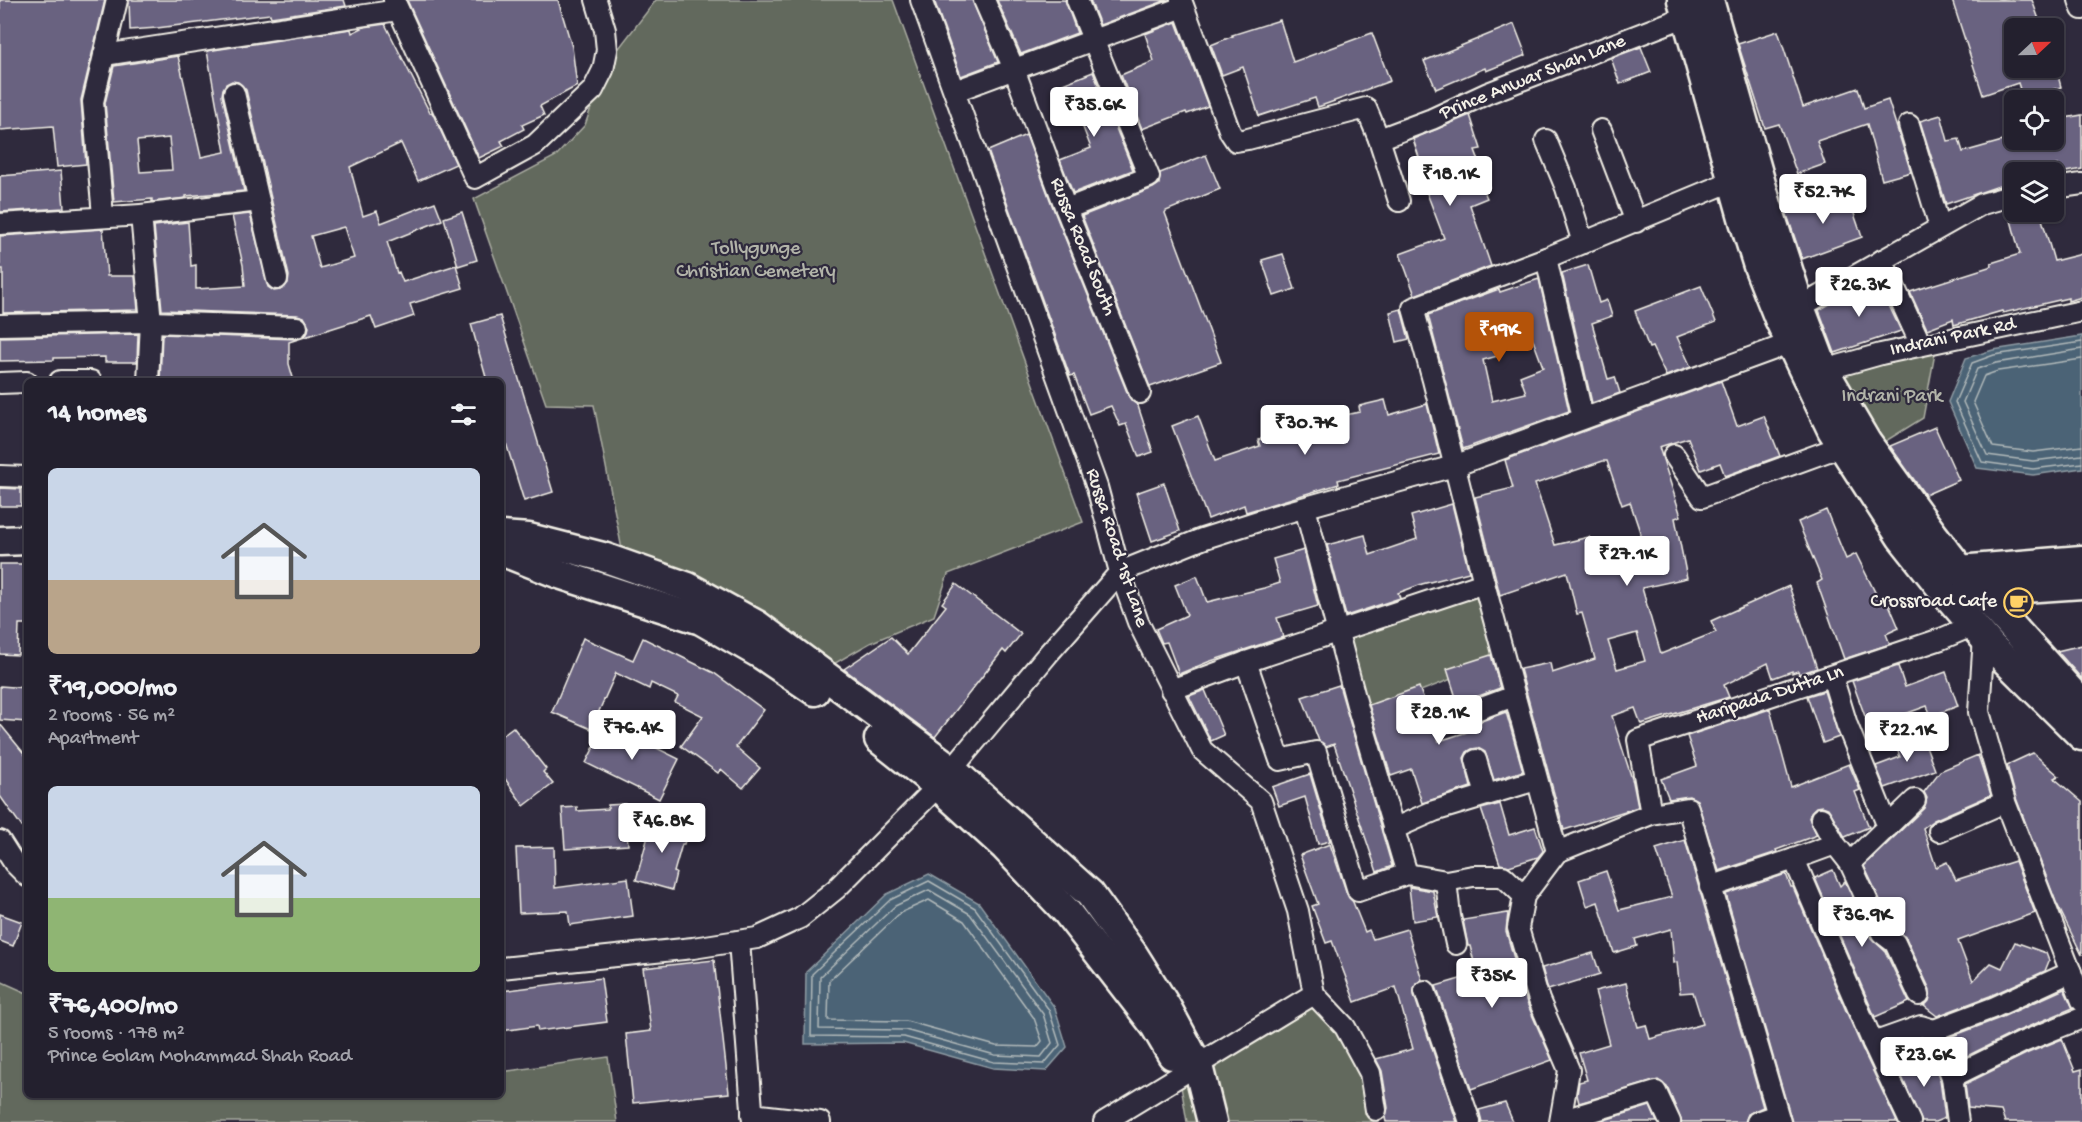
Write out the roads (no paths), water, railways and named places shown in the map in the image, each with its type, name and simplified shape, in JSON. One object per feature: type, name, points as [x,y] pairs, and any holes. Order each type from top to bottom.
[{"type":"main road","points":[[1696,12],[1732,181],[1758,266],[1779,319],[1832,430],[1901,537],[1938,584],[1978,632],[2082,736]]},
{"type":"main road","points":[[1696,12],[1824,370],[1867,443],[1960,569],[2082,704]]},
{"type":"main road","points":[[504,536],[528,538],[603,557],[688,588],[757,625],[1090,894],[1133,954],[1167,1008],[1212,1122]]},
{"type":"main road","points":[[0,541],[24,540]]},
{"type":"main road","points":[[504,552],[559,574],[701,620],[762,655],[945,777]]},
{"type":"main road","points":[[1938,584],[1960,569],[2082,560]]},
{"type":"main road","points":[[1938,584],[1979,591],[2082,584]]},
{"type":"main road","points":[[1191,1071],[1194,1122]]},
{"type":"street","points":[[103,216],[93,102],[117,0]]},
{"type":"street","points":[[104,55],[396,5],[475,178],[535,145],[593,90],[603,70],[607,50],[605,30],[596,0]]},
{"type":"street","name":"Russa Road 1st Lane","points":[[921,0],[1097,487],[1120,572],[1138,622],[1202,750],[1261,801],[1298,911],[1314,994]]},
{"type":"street","name":"Russa Road South","points":[[984,0],[1014,69],[1066,209],[1140,393]]},
{"type":"street","points":[[1066,209],[1149,177],[1077,0]]},
{"type":"street","points":[[2079,0],[2082,9]]},
{"type":"street","points":[[955,91],[1094,41],[1182,3],[1230,132],[1236,141],[1248,140],[1366,108],[1379,139],[1399,201]]},
{"type":"street","name":"Prince Anwar Shah Lane","points":[[1379,139],[1432,119],[1488,93],[1696,12]]},
{"type":"street","points":[[234,93],[277,279]]},
{"type":"street","points":[[1909,125],[1940,227]]},
{"type":"street","points":[[1601,130],[1635,222]]},
{"type":"street","points":[[1546,140],[1566,188],[1583,243]]},
{"type":"street","points":[[1557,852],[1536,780],[1413,308],[1546,258],[1732,181]]},
{"type":"street","points":[[2064,187],[2082,184]]},
{"type":"street","points":[[1800,307],[1982,204],[2004,198]]},
{"type":"street","points":[[0,224],[141,215],[259,201]]},
{"type":"street","points":[[141,215],[151,322],[148,378]]},
{"type":"street","points":[[1546,258],[1583,418]]},
{"type":"street","points":[[1882,260],[1921,345]]},
{"type":"street","name":"Indrani Park Rd","points":[[1824,370],[1881,354],[2082,311]]},
{"type":"street","points":[[0,325],[151,322],[297,327]]},
{"type":"street","points":[[504,968],[683,950],[757,938],[800,918],[836,889],[945,777],[1120,572],[1202,539],[1454,466],[1791,342]]},
{"type":"street","points":[[0,383],[24,382]]},
{"type":"street","points":[[1674,455],[1702,497],[1842,446]]},
{"type":"street","points":[[0,476],[24,477]]},
{"type":"street","points":[[1305,508],[1337,632],[1407,874]]},
{"type":"street","points":[[1171,690],[1246,662],[1484,583]]},
{"type":"street","points":[[1978,632],[1979,712],[2005,802],[2075,974],[2082,1000]]},
{"type":"street","name":"Haripada Dutta Ln","points":[[1651,814],[1638,740],[1941,639],[1978,632]]},
{"type":"street","points":[[1246,662],[1280,760],[1316,752],[1358,891],[1407,874],[1446,881],[1473,876],[1503,876],[1524,896]]},
{"type":"street","points":[[1832,676],[1847,725],[1888,827]]},
{"type":"street","points":[[1444,722],[1514,696]]},
{"type":"street","points":[[1476,760],[1486,795]]},
{"type":"street","points":[[1393,829],[1434,811],[1536,780]]},
{"type":"street","points":[[1850,863],[1915,800]]},
{"type":"street","points":[[1939,831],[2005,802]]},
{"type":"street","points":[[1560,1122],[1569,1070],[1539,1000],[1518,928],[1524,896],[1557,852],[1651,814],[1688,808],[1779,1119],[1756,1122]]},
{"type":"street","points":[[1821,818],[1835,844],[1850,863],[1882,933],[1895,943],[1919,995]]},
{"type":"street","points":[[0,841],[24,873]]},
{"type":"street","points":[[1710,887],[1835,844]]},
{"type":"street","points":[[1794,859],[1910,1122]]},
{"type":"street","points":[[1446,881],[1456,944]]},
{"type":"street","points":[[739,941],[753,1118],[820,1122]]},
{"type":"street","points":[[1873,1042],[1921,1026],[1934,1030],[2075,974]]},
{"type":"street","points":[[1425,991],[1470,1122]]},
{"type":"street","points":[[1104,1122],[1314,994],[1345,1027],[1370,1073],[1376,1110]]},
{"type":"street","points":[[1952,1077],[2023,1042],[2082,1018]]},
{"type":"street","points":[[1934,1030],[1952,1077],[1958,1122]]},
{"type":"street","points":[[1568,1122],[1573,1117],[1656,1092],[1670,1122]]},
{"type":"water","points":[[2082,336],[2082,468],[2033,475],[1977,468],[1948,402],[1966,358],[1993,350]]},
{"type":"water","points":[[929,874],[979,903],[1055,1008],[1067,1047],[1046,1071],[993,1068],[903,1043],[805,1044],[806,972],[887,894]]},
{"type":"place","name":"Crossroad Cafe","points":[[2018,602]]},
{"type":"park label","name":"Tollygunge Christian Cemetery","points":[[756,260]]},
{"type":"park label","name":"Indrani Park","points":[[1892,397]]}]
